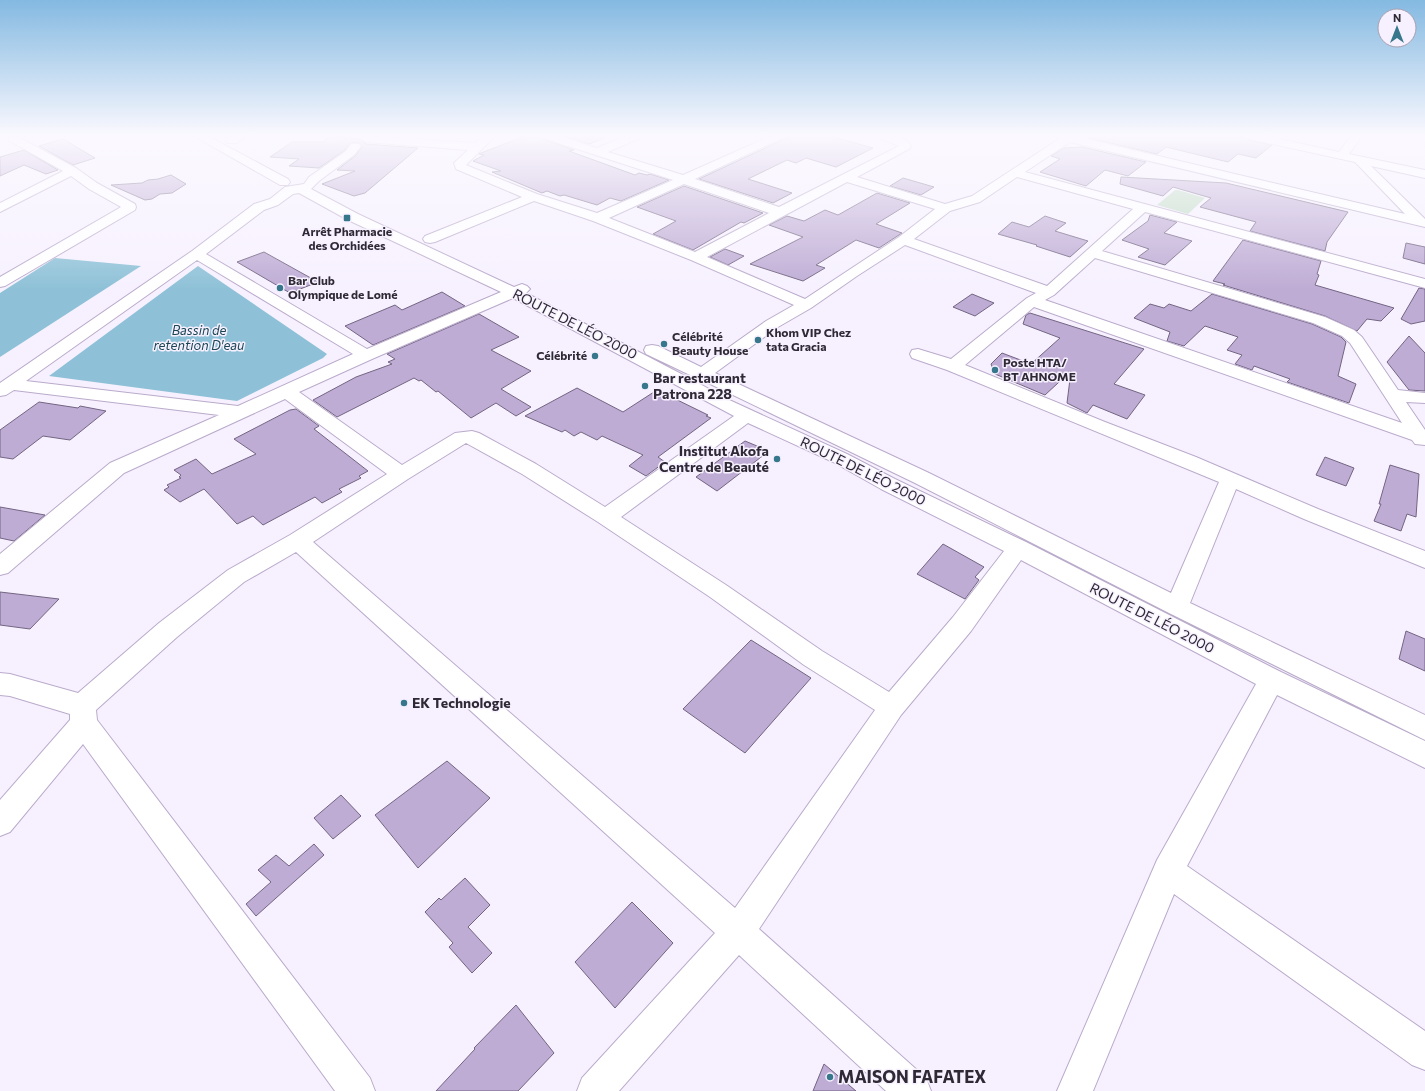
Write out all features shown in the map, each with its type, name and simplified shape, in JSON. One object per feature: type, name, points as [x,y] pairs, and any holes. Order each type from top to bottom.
[{"type":"street","points":[[0,208],[41,187]]},
{"type":"street","points":[[0,283],[130,207],[96,187]]},
{"type":"street","points":[[6,388],[197,254],[259,207],[274,202],[293,187]]},
{"type":"street","name":"ROUTE DE LÉO 2000","points":[[304,187],[353,217],[520,289],[704,374],[929,482],[1177,607],[1425,728]]},
{"type":"street","name":"ROUTE DE LÉO 2000","points":[[307,187],[430,239],[687,385],[834,456],[1018,548],[1272,680],[1425,755]]},
{"type":"street","points":[[508,187],[533,197],[598,218],[696,257],[806,305]]},
{"type":"street","points":[[598,218],[669,187]]},
{"type":"street","points":[[706,187],[780,212]]},
{"type":"street","points":[[696,257],[830,187]]},
{"type":"street","points":[[877,187],[946,208]]},
{"type":"street","points":[[687,385],[772,324],[806,305],[820,294],[904,240],[946,208],[976,199],[995,187]]},
{"type":"street","points":[[1068,187],[1425,284]]},
{"type":"street","points":[[1270,187],[1423,224]]},
{"type":"street","points":[[1386,187],[1423,224]]},
{"type":"street","points":[[430,239],[533,197]]},
{"type":"street","points":[[953,366],[1032,301],[1049,292],[1143,207]]},
{"type":"street","points":[[904,240],[1049,292]]},
{"type":"street","points":[[197,254],[366,355]]},
{"type":"street","points":[[1092,254],[1319,320],[1339,329],[1356,340],[1423,440]]},
{"type":"street","points":[[0,567],[117,468],[366,355],[520,289]]},
{"type":"street","points":[[1032,301],[1423,440]]},
{"type":"street","points":[[918,354],[953,366],[1098,426],[1190,461],[1425,560]]},
{"type":"street","points":[[6,388],[243,412]]},
{"type":"street","points":[[287,392],[401,474]]},
{"type":"street","points":[[1393,395],[1425,398]]},
{"type":"street","points":[[606,517],[747,415]]},
{"type":"street","points":[[0,822],[46,767],[83,715],[198,605],[236,576],[298,541],[401,474],[462,437],[472,437],[529,469],[606,517],[718,591],[813,658],[892,707]]},
{"type":"street","points":[[1177,607],[1230,479]]},
{"type":"street","points":[[298,541],[738,932],[913,1091]]},
{"type":"street","points":[[595,1091],[738,932],[892,707],[962,624],[1018,548]]},
{"type":"street","points":[[1075,1091],[1168,871],[1272,680]]},
{"type":"street","points":[[0,684],[10,685],[83,715],[357,1091]]},
{"type":"street","points":[[1168,871],[1425,1052]]},
{"type":"green space","points":[[1175,190],[1205,198],[1188,214],[1157,205]]},
{"type":"water","points":[[55,258],[141,266],[0,357],[0,293]]},
{"type":"water","name":"Bassin de retention D'eau","points":[[198,266],[327,354],[323,358],[237,401],[49,376]]},
{"type":"building","points":[[115,187],[181,187],[172,193],[160,194],[152,199],[145,200]]},
{"type":"building","points":[[330,187],[372,187],[365,193],[354,196]]},
{"type":"building","points":[[528,187],[653,187],[621,201],[610,198],[597,205],[564,195],[560,196],[547,191],[542,193]]},
{"type":"building","points":[[682,187],[687,187],[763,213],[744,223],[741,222],[693,250],[653,234],[676,221],[637,207]]},
{"type":"building","points":[[723,187],[773,187],[792,193],[773,203]]},
{"type":"building","points":[[893,187],[934,187],[921,195]]},
{"type":"building","points":[[1130,187],[1242,187],[1348,212],[1327,242],[1325,251],[1250,231],[1256,222],[1200,207],[1211,198],[1173,187],[1163,196]]},
{"type":"building","points":[[877,193],[910,203],[876,224],[902,233],[879,248],[856,240],[816,265],[825,268],[803,281],[750,264],[803,237],[769,225],[787,216],[804,221],[825,210],[838,215]]},
{"type":"building","points":[[1150,215],[1177,222],[1164,233],[1192,241],[1165,265],[1138,257],[1149,249],[1122,240],[1148,221]]},
{"type":"building","points":[[1045,216],[1066,223],[1055,231],[1088,241],[1070,257],[1036,246],[1037,245],[998,234],[1012,222],[1029,227]]},
{"type":"building","points":[[1243,240],[1321,261],[1317,274],[1319,275],[1315,285],[1394,308],[1381,321],[1367,319],[1357,331],[1325,316],[1213,281]]},
{"type":"building","points":[[1406,243],[1425,247],[1425,264],[1403,258]]},
{"type":"building","points":[[725,249],[744,256],[728,265],[710,257]]},
{"type":"building","points":[[264,252],[318,282],[290,293],[237,262]]},
{"type":"building","points":[[1419,288],[1425,289],[1425,321],[1411,324],[1401,319]]},
{"type":"building","points":[[442,292],[465,306],[373,345],[345,326],[395,305],[402,310]]},
{"type":"building","points":[[972,294],[994,303],[975,316],[953,307]]},
{"type":"building","points":[[1212,294],[1312,324],[1341,337],[1346,342],[1338,376],[1356,384],[1349,403],[1287,382],[1290,379],[1254,366],[1252,370],[1235,364],[1242,355],[1227,350],[1238,337],[1205,326],[1184,346],[1167,341],[1170,332],[1134,318],[1150,304],[1164,308],[1169,304],[1191,311]]},
{"type":"building","points":[[1030,313],[1144,349],[1114,384],[1145,395],[1127,419],[1093,405],[1087,413],[1067,403],[1071,371],[1045,395],[995,374],[991,364],[1002,353],[1031,364],[1060,338],[1023,324],[1026,315]]},
{"type":"building","points":[[479,314],[519,337],[491,350],[531,371],[501,389],[531,407],[516,416],[496,403],[471,418],[438,391],[436,392],[421,380],[419,381],[414,378],[337,417],[313,400],[356,377],[392,364],[388,362],[395,359],[387,354]]},
{"type":"building","points":[[1409,336],[1425,353],[1425,391],[1409,390],[1387,362]]},
{"type":"building","points":[[577,388],[623,412],[657,390],[708,415],[706,416],[711,418],[658,457],[665,462],[646,476],[629,466],[643,455],[602,436],[597,440],[581,432],[574,436],[565,430],[562,432],[525,416]]},
{"type":"building","points":[[39,402],[78,408],[80,406],[106,411],[70,440],[43,436],[13,459],[0,457],[0,430]]},
{"type":"building","points":[[296,409],[319,426],[314,429],[368,471],[359,476],[361,478],[339,489],[342,492],[322,503],[315,497],[263,525],[253,516],[237,524],[204,489],[180,502],[164,490],[169,487],[167,485],[181,478],[179,477],[181,475],[174,470],[196,459],[212,474],[256,454],[234,439],[290,410]]},
{"type":"building","points":[[745,441],[769,451],[717,491],[696,477]]},
{"type":"building","points":[[1325,457],[1354,468],[1346,486],[1316,475]]},
{"type":"building","points":[[1390,465],[1419,474],[1416,517],[1407,514],[1401,531],[1374,521],[1381,504],[1379,504]]},
{"type":"building","points":[[0,507],[45,515],[14,541],[0,538]]},
{"type":"building","points":[[943,544],[984,567],[975,577],[979,580],[965,599],[917,574]]},
{"type":"building","points":[[0,592],[59,599],[30,629],[0,625]]},
{"type":"building","points":[[1406,631],[1425,639],[1425,671],[1399,659]]},
{"type":"building","points":[[751,640],[811,678],[745,753],[683,709]]},
{"type":"building","points":[[447,761],[490,798],[418,868],[375,815]]},
{"type":"building","points":[[341,795],[361,816],[333,839],[314,818]]},
{"type":"building","points":[[314,844],[324,855],[256,916],[246,904],[271,882],[258,870],[276,855],[289,866]]},
{"type":"building","points":[[465,878],[490,905],[468,927],[492,953],[472,973],[449,947],[453,943],[425,912],[439,898],[441,900]]},
{"type":"building","points":[[632,902],[673,943],[615,1008],[575,962]]},
{"type":"building","points":[[516,1005],[554,1053],[518,1091],[436,1091],[475,1049],[474,1048]]},
{"type":"building","name":"MAISON FAFATEX","points":[[824,1064],[856,1091],[813,1091]]},
{"type":"place","name":"Arrêt Pharmacie des Orchidées","points":[[347,218]]},
{"type":"place","name":"Bar Club Olympique de Lomé","points":[[280,288]]},
{"type":"place","name":"Khom VIP Chez tata Gracia","points":[[758,340]]},
{"type":"place","name":"Célébrité Beauty House","points":[[664,344]]},
{"type":"place","name":"Célébrité","points":[[595,356]]},
{"type":"place","name":"Poste HTA/ BT AHNOME","points":[[995,370]]},
{"type":"place","name":"Bar restaurant Patrona 228","points":[[645,386]]},
{"type":"place","name":"Institut Akofa Centre de Beauté","points":[[777,459]]},
{"type":"place","name":"EK Technologie","points":[[404,703]]},
{"type":"place","name":"MAISON FAFATEX","points":[[830,1077]]}]
